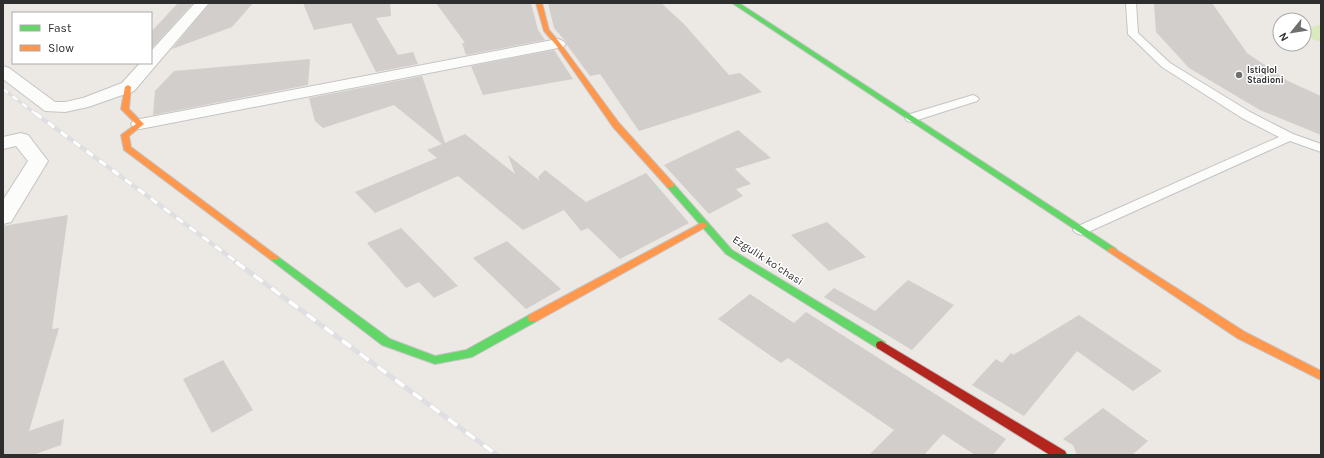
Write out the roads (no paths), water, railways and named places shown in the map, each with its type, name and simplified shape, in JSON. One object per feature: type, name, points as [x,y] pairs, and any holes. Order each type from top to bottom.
[{"type":"street","points":[[152,60],[202,3]]},
{"type":"street","name":"Ezgulik koʻchasi","points":[[539,3],[546,30],[558,44],[616,125],[729,252],[1061,455]]},
{"type":"street","points":[[735,3],[1241,335],[1321,376]]},
{"type":"street","points":[[558,44],[140,124],[125,135],[128,148],[386,342],[436,360],[468,354],[704,225]]},
{"type":"street","points":[[3,71],[52,107],[65,107],[88,102],[128,87],[148,64]]},
{"type":"street","points":[[128,87],[125,109],[140,124]]},
{"type":"street","points":[[3,143],[21,139],[38,161],[3,217]]},
{"type":"lane","points":[[1131,3],[1133,34],[1166,65],[1246,115],[1289,137],[1321,148]]},
{"type":"lane","points":[[911,118],[973,99]]},
{"type":"lane","points":[[1082,230],[1289,137]]},
{"type":"railway","points":[[3,89],[36,114]]},
{"type":"railway","points":[[35,113],[238,263]]},
{"type":"railway","points":[[236,262],[497,455]]},
{"type":"place","name":"Istiqlol Stadioni","points":[[1239,75]]}]
